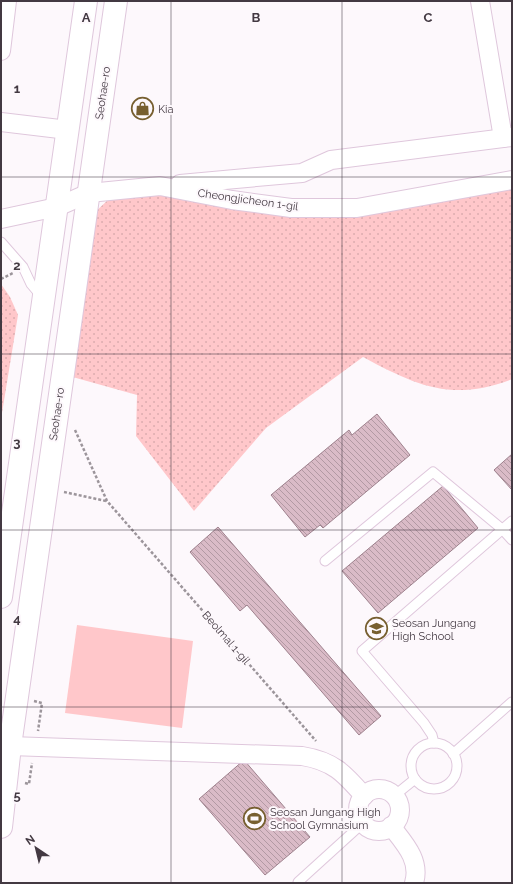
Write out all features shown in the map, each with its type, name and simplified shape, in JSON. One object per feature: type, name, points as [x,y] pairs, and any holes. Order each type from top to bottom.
[{"type":"main road","points":[[1,597],[86,1]]},
{"type":"main road","name":"Seohae-ro","points":[[1,827],[10,746],[116,1]]},
{"type":"street","points":[[160,186],[302,173],[331,160],[508,137],[480,1]]},
{"type":"street","points":[[1,51],[5,9]]},
{"type":"street","points":[[1,122],[68,130]]},
{"type":"street","name":"Cheongjicheon 1-gil","points":[[1,219],[57,207],[89,193],[160,186],[232,200],[291,208],[357,208],[512,180]]},
{"type":"street","points":[[10,746],[302,756],[321,760],[335,766],[346,774],[364,796]]},
{"type":"street","points":[[385,790],[394,796],[398,804],[399,813],[397,819],[391,826],[384,830],[376,830],[369,828],[363,823],[359,817],[358,809],[364,796],[370,792],[385,790]]},
{"type":"street","points":[[391,826],[411,855],[416,871],[414,883]]},
{"type":"lane","points":[[1,242],[23,267],[31,284],[44,299]]},
{"type":"lane","points":[[325,561],[433,472],[502,529],[512,540]]},
{"type":"lane","points":[[434,743],[432,735],[424,722],[362,651],[512,521]]},
{"type":"lane","points":[[453,754],[512,702]]},
{"type":"lane","points":[[434,743],[443,745],[453,754],[456,762],[456,772],[450,782],[445,786],[438,788],[427,788],[415,779],[411,768],[414,756],[422,746],[434,743]]},
{"type":"lane","points":[[394,796],[415,779]]},
{"type":"lane","points":[[298,882],[363,823]]},
{"type":"path","name":"Beolmal 1-gil","points":[[72,424],[107,501],[320,745]]},
{"type":"path","points":[[47,488],[107,501]]},
{"type":"shaded area","points":[[512,188],[512,379],[510,380],[469,390],[451,390],[434,387],[400,376],[363,357],[266,428],[194,511],[136,436],[137,395],[69,376],[94,213],[109,199],[140,192],[262,209]]},
{"type":"shaded area","points":[[1,284],[10,297],[18,315],[1,419]]},
{"type":"shaded area","points":[[77,625],[193,641],[182,728],[65,713]]},
{"type":"building","points":[[377,414],[410,455],[323,528],[320,525],[305,537],[271,495],[349,430],[352,435]]},
{"type":"building","points":[[512,454],[512,490],[494,470]]},
{"type":"building","points":[[443,486],[478,528],[378,613],[342,571]]},
{"type":"building","points":[[218,527],[381,716],[359,735],[247,605],[240,611],[190,552]]},
{"type":"building","name":"Seosan Jungang High School Gymnasium","points":[[244,760],[310,837],[265,875],[199,799]]},
{"type":"place","name":"Kia","points":[[142,109]]},
{"type":"place","name":"Seosan Jungang High School","points":[[376,629]]},
{"type":"place","name":"Seosan Jungang High School Gymnasium","points":[[254,818]]}]
